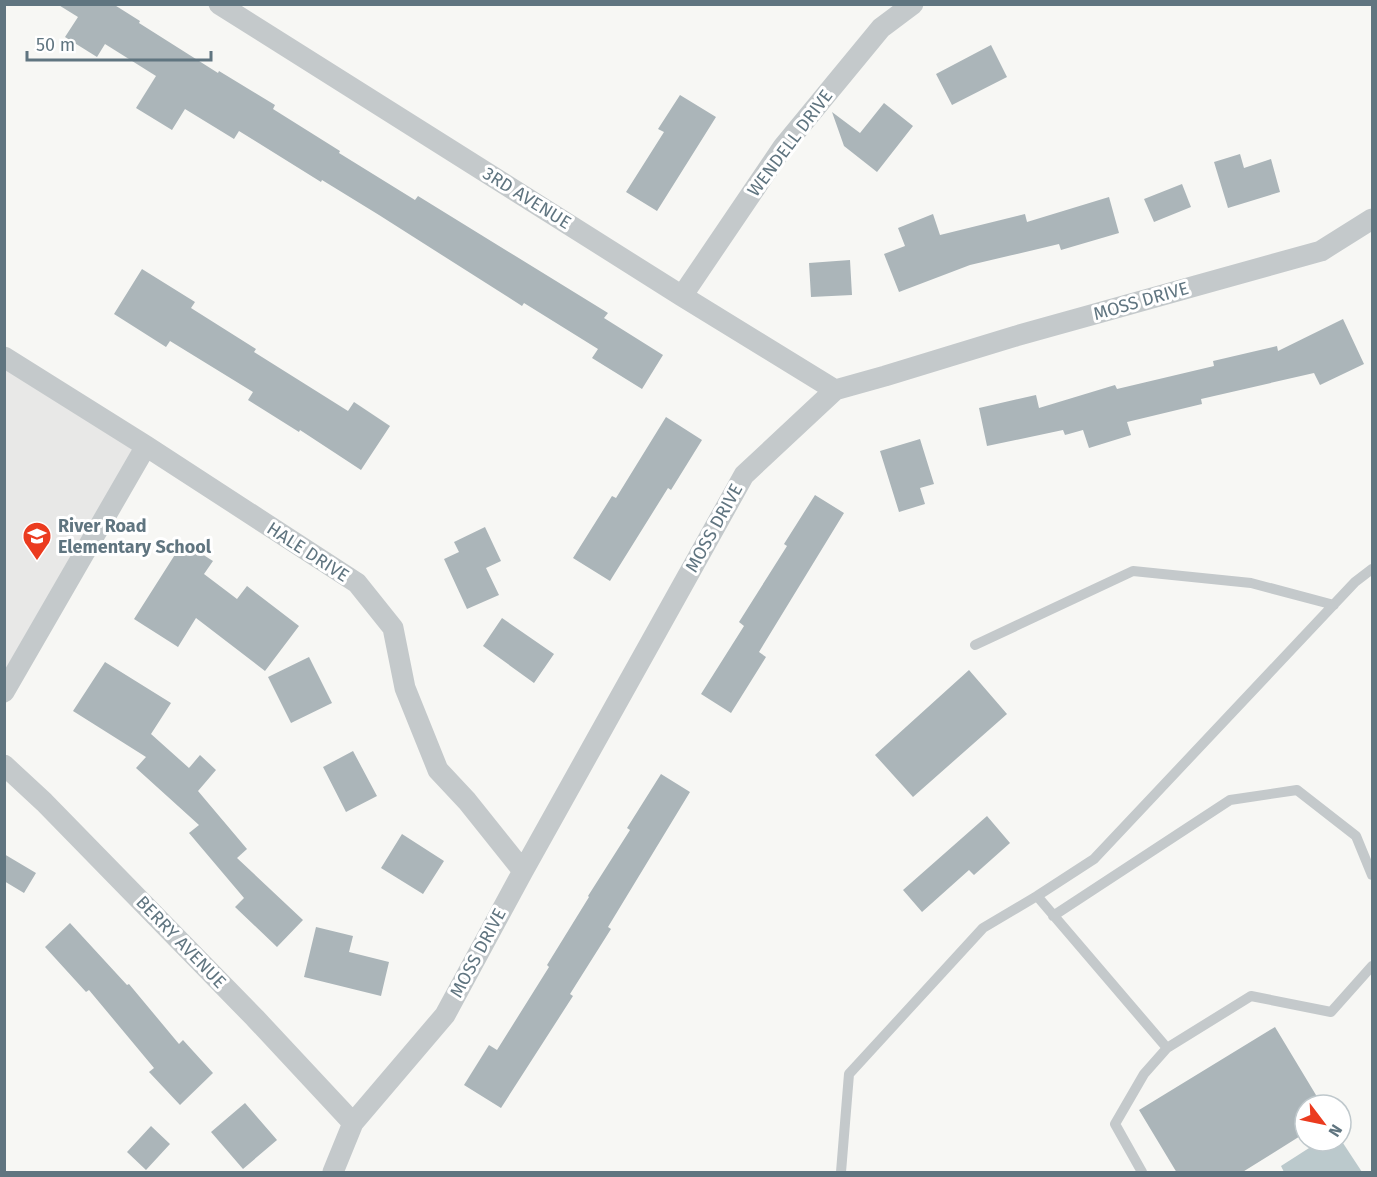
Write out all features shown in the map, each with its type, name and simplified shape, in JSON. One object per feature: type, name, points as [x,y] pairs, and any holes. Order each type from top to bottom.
[{"type":"street","name":"3RD AVENUE","points":[[219,4],[682,296],[836,390]]},
{"type":"street","name":"WENDELL DRIVE","points":[[682,296],[783,147],[881,28],[913,4]]},
{"type":"street","name":"MOSS DRIVE","points":[[333,1173],[353,1123],[445,1015],[744,475],[836,390],[1016,336],[1321,251],[1372,219]]},
{"type":"street","name":"HALE DRIVE","points":[[4,357],[146,446],[357,584],[393,627],[405,688],[438,770],[523,871]]},
{"type":"street","points":[[4,692],[146,446]]},
{"type":"street","name":"BERRY AVENUE","points":[[4,765],[44,802],[353,1123]]},
{"type":"lane","points":[[841,1173],[849,1074],[983,928],[1094,859],[1355,582],[1372,569]]},
{"type":"lane","points":[[975,645],[1133,571],[1251,583],[1334,605]]},
{"type":"lane","points":[[1053,916],[1230,800],[1297,790],[1356,836],[1372,875]]},
{"type":"lane","points":[[1037,896],[1167,1048]]},
{"type":"lane","points":[[1142,1173],[1115,1124],[1144,1074],[1167,1048],[1251,996],[1331,1012],[1372,966]]},
{"type":"shaded area","name":"River Road Elementary School","points":[[5,367],[134,448],[5,675]]},
{"type":"shaded area","points":[[1301,1153],[1350,1153],[1362,1172],[1284,1172],[1281,1166]]},
{"type":"building","points":[[57,4],[113,4],[218,73],[219,71],[275,105],[273,109],[340,151],[339,153],[415,200],[418,196],[608,313],[604,318],[663,355],[642,389],[592,358],[598,349],[524,303],[522,306],[379,215],[239,131],[234,139],[185,109],[172,130],[136,108],[156,76],[105,44],[97,57],[65,37],[78,17]]},
{"type":"building","points":[[991,45],[1007,77],[952,105],[936,74]]},
{"type":"building","points":[[680,95],[716,117],[657,211],[626,192],[664,132],[658,129]]},
{"type":"building","points":[[884,103],[913,126],[877,172],[844,146],[832,112],[860,133]]},
{"type":"building","points":[[1240,154],[1244,168],[1271,159],[1280,192],[1228,208],[1214,162]]},
{"type":"building","points":[[1182,184],[1191,207],[1154,222],[1144,199]]},
{"type":"building","points":[[1109,197],[1119,233],[1061,250],[1059,244],[970,265],[899,292],[884,254],[905,246],[898,228],[933,214],[940,235],[1025,214],[1027,222]]},
{"type":"building","points":[[850,260],[852,295],[811,297],[809,263]]},
{"type":"building","points":[[142,269],[195,302],[191,308],[256,349],[254,352],[348,411],[354,402],[390,426],[361,470],[300,430],[299,432],[248,400],[253,392],[170,341],[166,347],[114,314]]},
{"type":"building","points":[[1343,319],[1364,364],[1320,385],[1314,373],[1201,399],[1202,404],[1127,422],[1131,435],[1089,448],[1083,430],[1065,435],[1063,430],[987,446],[979,408],[1036,395],[1039,408],[1115,385],[1117,389],[1214,366],[1213,361],[1277,346],[1278,351]]},
{"type":"building","points":[[666,417],[702,440],[671,490],[668,488],[610,581],[573,558],[612,496],[616,498]]},
{"type":"building","points":[[920,439],[934,484],[920,488],[925,504],[899,512],[880,451]]},
{"type":"building","points":[[815,495],[844,513],[759,652],[766,657],[731,713],[701,694],[744,626],[739,622],[787,546],[784,544]]},
{"type":"building","points":[[485,527],[501,561],[486,568],[499,595],[467,609],[444,559],[459,552],[454,542]]},
{"type":"building","points":[[183,542],[213,561],[204,574],[237,599],[247,586],[299,626],[265,671],[196,618],[178,647],[134,619]]},
{"type":"building","points":[[502,618],[554,654],[534,683],[483,646]]},
{"type":"building","points":[[309,657],[332,703],[291,723],[268,677]]},
{"type":"building","points":[[105,662],[171,703],[151,734],[189,768],[200,755],[216,770],[198,791],[247,849],[237,858],[303,920],[277,947],[235,907],[244,898],[189,833],[199,825],[136,768],[146,757],[73,711]]},
{"type":"building","points":[[969,670],[1007,714],[913,797],[875,755]]},
{"type":"building","points":[[353,751],[377,796],[346,812],[323,767]]},
{"type":"building","points":[[661,774],[690,792],[608,927],[611,929],[570,994],[573,996],[501,1108],[464,1085],[489,1045],[497,1050],[549,967],[547,965],[630,830],[627,828]]},
{"type":"building","points":[[987,816],[1010,843],[974,875],[969,870],[922,912],[903,890]]},
{"type":"building","points":[[402,834],[444,861],[423,894],[381,868]]},
{"type":"building","points":[[4,854],[36,873],[24,893],[4,881]]},
{"type":"building","points":[[70,923],[127,985],[129,984],[179,1044],[183,1040],[213,1073],[180,1105],[149,1072],[154,1068],[89,990],[86,992],[45,947]]},
{"type":"building","points":[[316,927],[353,936],[349,952],[389,962],[381,996],[304,977]]},
{"type":"building","points":[[1275,1027],[1315,1093],[1293,1093],[1293,1140],[1241,1173],[1177,1173],[1139,1110]]},
{"type":"building","points":[[245,1103],[277,1140],[243,1169],[211,1132]]},
{"type":"building","points":[[151,1126],[170,1144],[146,1170],[127,1152]]},
{"type":"place","name":"River Road Elementary School","points":[[37,562]]}]
